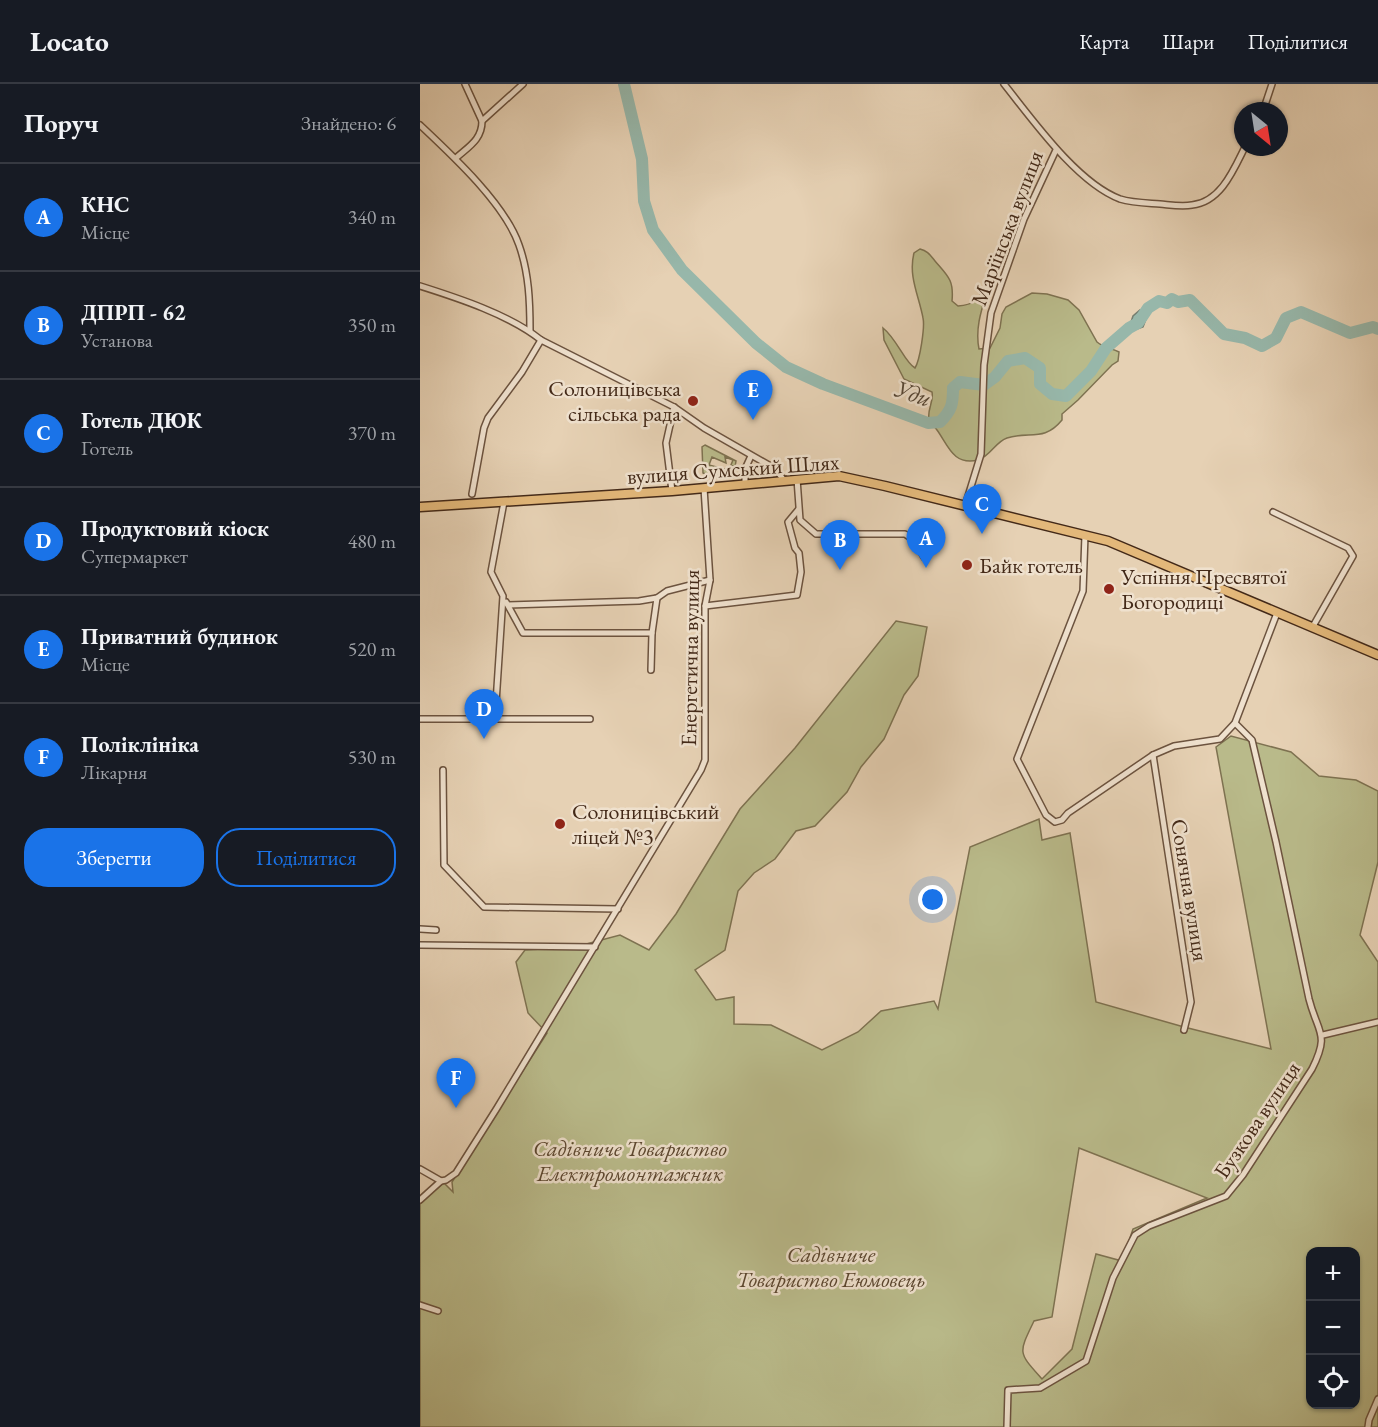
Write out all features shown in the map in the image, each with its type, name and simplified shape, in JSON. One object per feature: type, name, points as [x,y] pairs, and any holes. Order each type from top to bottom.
[{"type":"main road","name":"вулиця Сумський Шлях","points":[[420,507],[672,491],[839,476],[1108,541],[1378,655]]},
{"type":"street","points":[[456,159],[478,139],[482,128],[482,121],[465,84]]},
{"type":"street","points":[[482,121],[523,84]]},
{"type":"street","name":"Маріїнська вулиця","points":[[965,506],[979,462],[984,365],[991,313],[1024,219],[1056,150],[1004,84]]},
{"type":"street","points":[[1266,102],[1272,84]]},
{"type":"street","points":[[420,125],[456,159],[508,221],[519,244],[530,295],[530,331]]},
{"type":"street","points":[[1056,150],[1097,186],[1120,199],[1186,206],[1199,204],[1215,195],[1226,182],[1240,156]]},
{"type":"street","points":[[420,286],[458,298],[530,331],[541,340],[674,407],[704,428],[774,468],[784,480]]},
{"type":"street","points":[[472,494],[484,428],[488,418],[522,372],[541,340]]},
{"type":"street","points":[[672,491],[666,443],[674,407]]},
{"type":"street","points":[[745,485],[745,470],[751,456]]},
{"type":"street","points":[[797,479],[800,520],[816,534],[905,534],[915,541],[924,556]]},
{"type":"street","name":"Енергетична вулиця","points":[[420,1200],[441,1181],[456,1173],[618,909],[705,760],[705,606],[710,580],[704,488]]},
{"type":"street","points":[[504,502],[491,572],[524,633],[652,633]]},
{"type":"street","points":[[705,606],[797,595],[801,572],[799,553],[795,548],[788,522],[798,510]]},
{"type":"street","points":[[1273,512],[1348,548],[1353,556],[1312,628]]},
{"type":"street","points":[[1084,535],[1083,591],[1040,695],[1017,759],[1046,815],[1055,822],[1062,820],[1068,813],[1153,755],[1174,746],[1220,739],[1235,723],[1277,613]]},
{"type":"street","points":[[508,605],[639,601],[657,598],[667,591],[710,580]]},
{"type":"street","points":[[495,718],[503,596]]},
{"type":"street","points":[[651,670],[652,633],[657,598]]},
{"type":"street","points":[[420,719],[590,719]]},
{"type":"street","points":[[1235,723],[1252,740],[1313,1015],[1323,1035],[1378,1022]]},
{"type":"street","name":"Сонячна вулиця","points":[[1153,755],[1191,1002],[1184,1030]]},
{"type":"street","points":[[443,770],[444,865],[484,907],[618,909]]},
{"type":"street","points":[[420,929],[436,930]]},
{"type":"street","points":[[420,945],[595,947]]},
{"type":"street","name":"Бузкова вулиця","points":[[1007,1427],[1008,1390],[1040,1389],[1086,1361],[1113,1278],[1135,1235],[1149,1226],[1226,1196],[1243,1175],[1312,1069],[1320,1053],[1323,1035]]},
{"type":"street","points":[[420,1168],[441,1181]]},
{"type":"street","points":[[420,1305],[438,1311]]},
{"type":"street","points":[[1368,1427],[1378,1399]]},
{"type":"green space","points":[[920,249],[929,254],[947,275],[952,288],[952,301],[958,306],[976,300],[991,278],[979,322],[979,349],[990,348],[1000,328],[1002,314],[1006,307],[1032,293],[1047,294],[1068,300],[1079,310],[1097,342],[1119,352],[1118,361],[1062,414],[1062,420],[1049,431],[1043,434],[1007,438],[978,460],[963,460],[957,457],[948,448],[930,420],[932,392],[904,379],[884,340],[883,328],[915,368],[923,336],[923,322],[913,278],[912,261],[914,253]]},
{"type":"green space","points":[[705,445],[736,461],[735,467],[731,465],[733,460],[725,457],[726,463],[712,457],[709,465],[724,469],[719,473],[727,476],[730,470],[733,471],[731,475],[720,478],[703,473],[702,447]]},
{"type":"green space","points":[[896,621],[927,627],[918,676],[904,695],[884,739],[861,767],[847,792],[815,826],[796,831],[775,859],[754,873],[738,891],[725,950],[695,970],[716,1000],[734,997],[734,1024],[771,1025],[822,1050],[858,1032],[881,1011],[934,1001],[938,1009],[970,847],[1039,819],[1042,840],[1070,833],[1096,1002],[1271,1049],[1216,747],[1231,736],[1291,752],[1319,776],[1356,780],[1378,791],[1378,862],[1360,935],[1378,962],[1378,1427],[420,1427],[420,1201],[444,1183],[453,1192],[452,1182],[547,1033],[528,1013],[516,962],[525,950],[575,947],[620,935],[649,950],[676,914],[740,809],[795,748]],"holes":[[[1079,1148],[1207,1198],[1133,1229],[1122,1261],[1096,1254],[1072,1349],[1042,1379],[1028,1363],[1023,1347],[1034,1321],[1052,1317]]]},
{"type":"shaded area","points":[[1140,310],[1148,314],[1143,327],[1131,331],[1129,328],[1133,316]]},
{"type":"waterway","name":"Уди","points":[[624,84],[642,159],[644,201],[653,230],[682,270],[756,343],[786,367],[823,384],[928,423],[940,422],[947,414],[952,403],[953,388],[960,382],[984,385],[995,377],[1008,361],[1025,358],[1040,368],[1040,384],[1052,394],[1066,396],[1091,371],[1106,348],[1138,323],[1148,308],[1159,301],[1167,303],[1172,299],[1178,302],[1190,300],[1224,334],[1245,338],[1262,346],[1276,338],[1286,318],[1301,312],[1350,333],[1373,327],[1378,329]]},
{"type":"place","name":"Солоницівська сільська рада","points":[[693,401]]},
{"type":"place","name":"Приватний будинок","points":[[753,420]]},
{"type":"place","name":"Готель ДЮК","points":[[982,534]]},
{"type":"place","name":"Байк готель","points":[[967,565]]},
{"type":"place","name":"КНС","points":[[926,568]]},
{"type":"place","name":"ДПРП - 62","points":[[840,570]]},
{"type":"place","name":"Успіння Пресвятої Богородиці","points":[[1109,589]]},
{"type":"place","name":"Продуктовий кіоск","points":[[484,739]]},
{"type":"place","name":"Солоницівський ліцей №3","points":[[560,824]]},
{"type":"place","name":"Поліклініка","points":[[456,1108]]},
{"type":"park label","name":"Садівниче Товариство Електромонтажник","points":[[630,1160]]},
{"type":"park label","name":"Садівниче Товариство Еюмовець","points":[[831,1266]]}]
